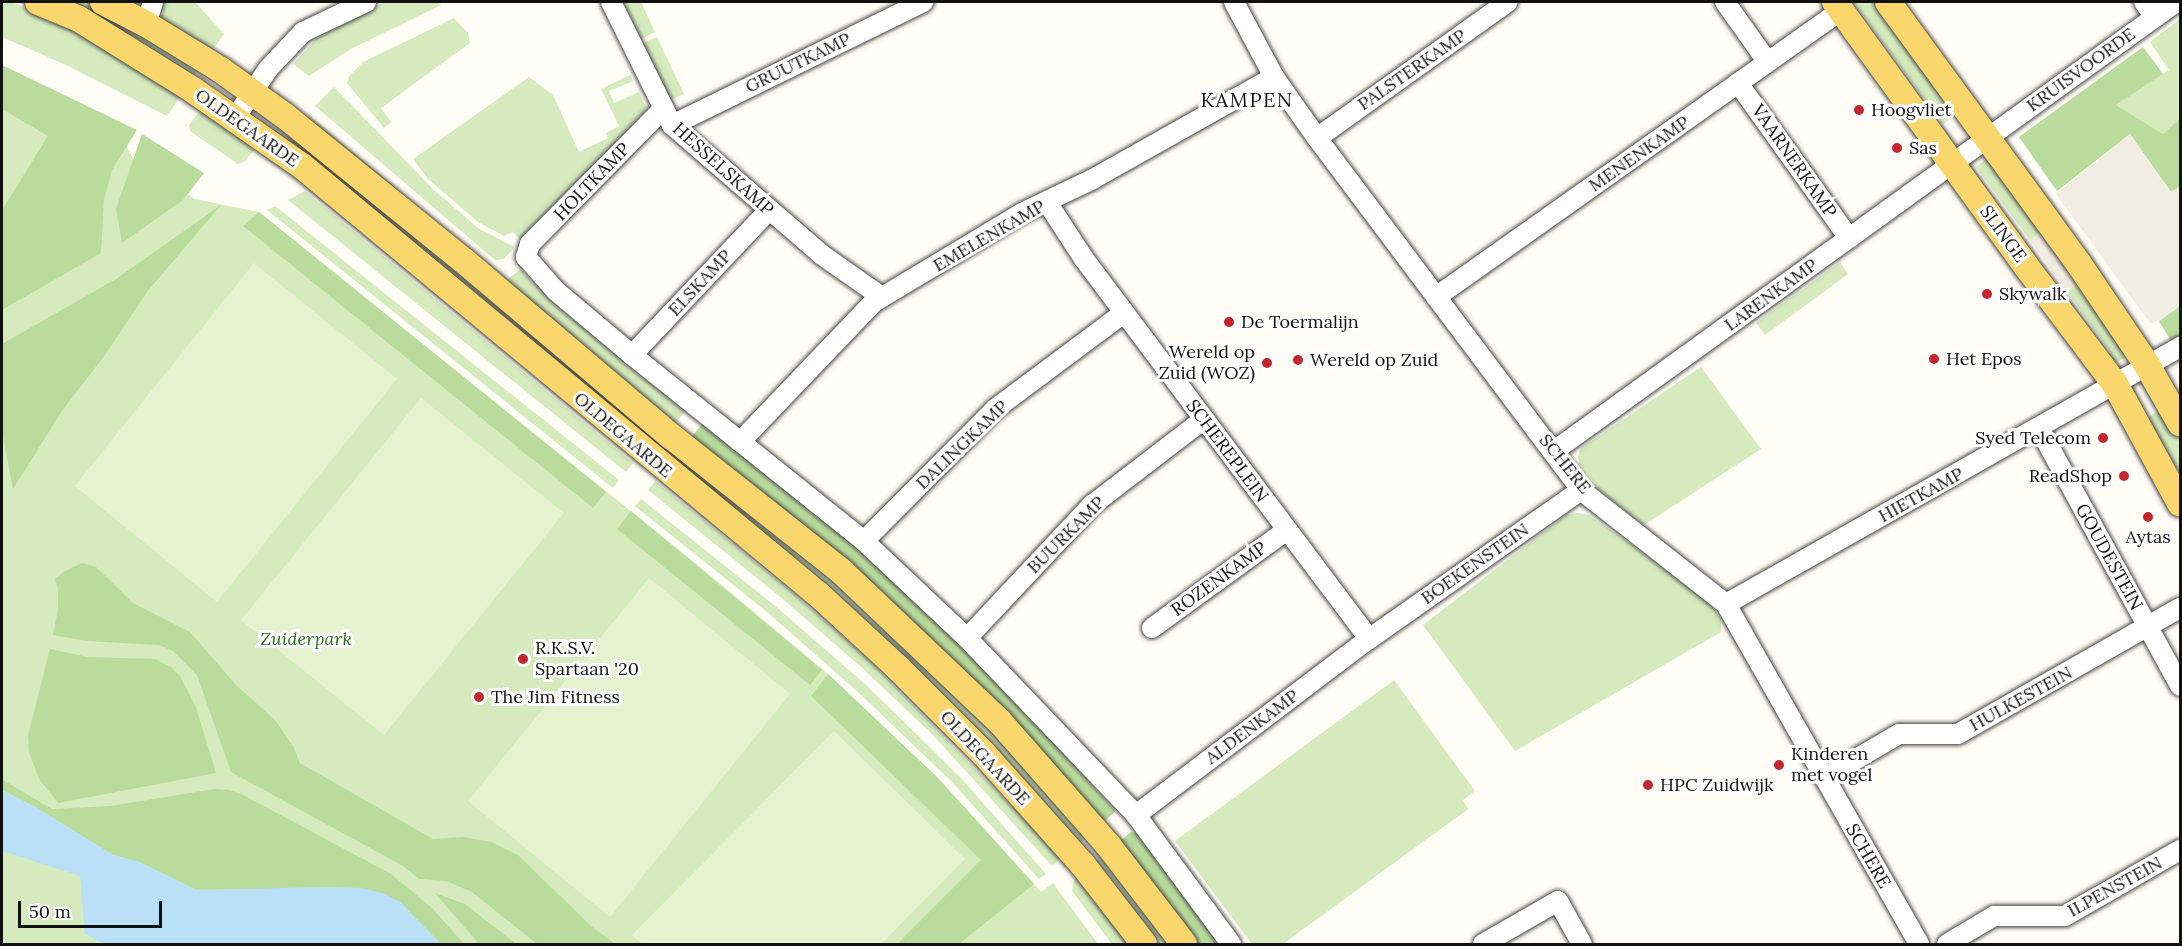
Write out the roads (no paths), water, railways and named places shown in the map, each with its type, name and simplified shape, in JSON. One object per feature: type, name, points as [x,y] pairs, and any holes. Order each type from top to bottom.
[{"type":"main road","name":"OLDEGAARDE","points":[[38,2],[79,20],[235,118],[302,166],[819,595],[898,668],[984,754],[1083,865],[1144,945]]},
{"type":"main road","name":"OLDEGAARDE","points":[[103,2],[149,13],[285,116],[436,238],[672,437],[841,571],[999,722],[1108,845],[1184,945]]},
{"type":"main road","points":[[1888,2],[2079,264],[2147,365],[2181,423]]},
{"type":"main road","name":"SLINGE","points":[[1838,6],[2115,384],[2181,502]]},
{"type":"street","points":[[235,118],[268,69],[303,32],[366,2]]},
{"type":"street","name":"HESSELSKAMP","points":[[611,2],[667,117],[768,211],[822,255],[882,297]]},
{"type":"street","name":"GRUUTKAMP","points":[[667,117],[923,2]]},
{"type":"street","name":"SCHERE","points":[[1234,2],[1274,77],[1317,138],[1554,451],[1581,490],[1726,604],[1918,945]]},
{"type":"street","name":"PALSTERKAMP","points":[[1317,138],[1508,2]]},
{"type":"street","points":[[1725,2],[1767,61]]},
{"type":"street","name":"KRUISVOORDE","points":[[1986,138],[2149,9],[2176,2]]},
{"type":"street","name":"MENENKAMP","points":[[1436,297],[1738,83],[1838,6]]},
{"type":"street","name":"EMELENKAMP","points":[[740,442],[874,302],[1022,213],[1047,202],[1274,77]]},
{"type":"street","name":"VAARNERKAMP","points":[[1738,83],[1849,238]]},
{"type":"street","name":"HOLTKAMP","points":[[632,356],[556,291],[526,257],[530,244],[667,117]]},
{"type":"street","name":"LARENKAMP","points":[[1554,451],[1986,138]]},
{"type":"street","name":"SCHEREPLEIN","points":[[1047,202],[1124,313],[1369,639]]},
{"type":"street","name":"ELSKAMP","points":[[632,356],[768,211]]},
{"type":"street","name":"DALINGKAMP","points":[[864,542],[995,409],[1124,313]]},
{"type":"street","name":"HIETKAMP","points":[[1726,604],[2181,347]]},
{"type":"street","points":[[632,356],[864,542],[967,638],[1136,815],[1231,945]]},
{"type":"street","name":"BUURKAMP","points":[[967,638],[1092,506],[1204,420]]},
{"type":"street","name":"GOUDESTEIN","points":[[2039,428],[2181,686]]},
{"type":"street","name":"BOEKENSTEIN","points":[[1369,639],[1581,490]]},
{"type":"street","name":"ROZENKAMP","points":[[1152,628],[1287,530]]},
{"type":"street","points":[[2148,628],[2181,608]]},
{"type":"street","name":"HULKESTEIN","points":[[1824,778],[1899,734],[1958,734],[2148,628]]},
{"type":"street","name":"ALDENKAMP","points":[[1136,815],[1369,639]]},
{"type":"street","name":"ILPENSTEIN","points":[[1947,945],[1994,916],[2065,916],[2181,850]]},
{"type":"street","points":[[1483,945],[1558,902],[1582,945]]},
{"type":"water","points":[[2,790],[37,808],[113,855],[139,862],[197,890],[361,888],[383,893],[400,902],[441,944],[104,944],[85,934],[80,876],[2,851]]},
{"type":"place","name":"Hoogvliet","points":[[1859,110]]},
{"type":"place","name":"Sas","points":[[1897,148]]},
{"type":"place","name":"Skywalk","points":[[1987,294]]},
{"type":"place","name":"De Toermalijn","points":[[1229,322]]},
{"type":"place","name":"Het Epos","points":[[1934,359]]},
{"type":"place","name":"Wereld op Zuid","points":[[1298,360]]},
{"type":"place","name":"Wereld op Zuid (WOZ)","points":[[1267,363]]},
{"type":"place","name":"Syed Telecom","points":[[2103,438]]},
{"type":"place","name":"ReadShop","points":[[2124,476]]},
{"type":"place","name":"Aytas","points":[[2148,517]]},
{"type":"place","name":"R.K.S.V. Spartaan '20","points":[[523,659]]},
{"type":"place","name":"The Jim Fitness","points":[[479,697]]},
{"type":"place","name":"Kinderen met vogel","points":[[1779,765]]},
{"type":"place","name":"HPC Zuidwijk","points":[[1648,785]]},
{"type":"district","name":"KAMPEN","points":[[1247,99]]},
{"type":"park label","name":"Zuiderpark","points":[[306,639]]}]
